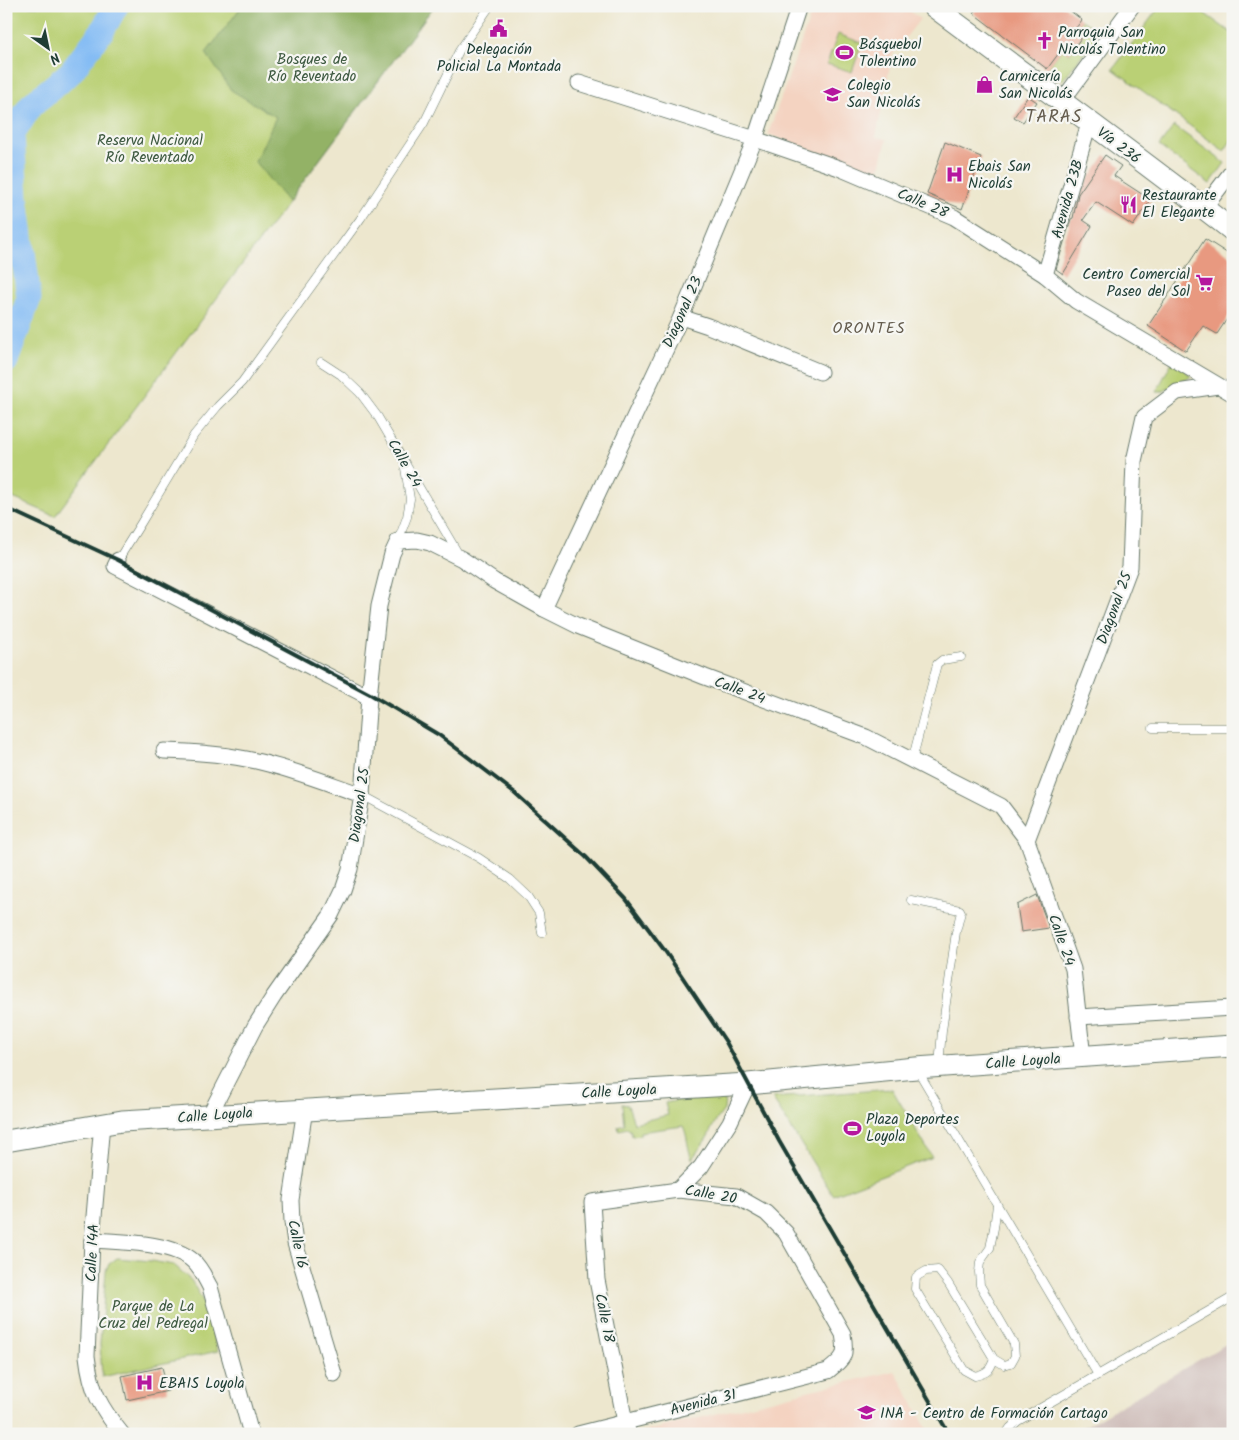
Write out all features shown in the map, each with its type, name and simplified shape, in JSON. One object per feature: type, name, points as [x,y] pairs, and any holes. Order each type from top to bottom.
[{"type":"main road","name":"Vía 236","points":[[933,6],[1233,231]]},
{"type":"main road","name":"Calle Loyola","points":[[6,1141],[122,1121],[748,1084],[916,1068],[1233,1046]]},
{"type":"street","name":"Diagonal 23","points":[[544,610],[680,317],[755,139],[799,6]]},
{"type":"street","points":[[1062,101],[1132,6]]},
{"type":"street","name":"Calle 28","points":[[579,83],[839,168],[954,217],[1045,274],[1076,301],[1233,394]]},
{"type":"street","name":"Avenida 23B","points":[[1045,274],[1089,123]]},
{"type":"street","points":[[1204,208],[1233,170]]},
{"type":"street","points":[[680,317],[708,326],[820,372]]},
{"type":"street","name":"Diagonal 25","points":[[1027,840],[1130,567],[1134,461],[1144,417],[1177,392],[1218,386]]},
{"type":"street","points":[[398,541],[417,540],[430,543],[462,559]]},
{"type":"street","name":"Diagonal 25","points":[[209,1116],[256,1026],[274,996],[331,915],[343,890],[350,868],[362,794],[369,697],[379,606],[392,554],[398,541]]},
{"type":"street","name":"Calle 24","points":[[462,559],[494,581],[544,610],[578,626],[705,677],[866,737],[1001,806],[1027,840],[1073,969],[1082,1057]]},
{"type":"street","points":[[118,560],[114,566],[369,697]]},
{"type":"street","points":[[164,751],[212,753],[256,761],[362,794]]},
{"type":"street","points":[[1078,1017],[1233,1008]]},
{"type":"street","name":"Calle 20","points":[[678,1190],[701,1167],[730,1122],[748,1084]]},
{"type":"street","name":"Calle 16","points":[[305,1109],[291,1200],[292,1222],[295,1243],[334,1374]]},
{"type":"street","name":"Calle 14A","points":[[102,1123],[92,1240],[87,1356],[89,1375],[97,1399],[122,1434]]},
{"type":"street","name":"Calle 20","points":[[678,1190],[736,1196],[766,1213],[786,1233],[843,1334],[846,1349],[841,1360],[828,1371]]},
{"type":"street","name":"Calle 18","points":[[627,1428],[597,1280],[592,1202],[678,1190]]},
{"type":"street","points":[[92,1240],[154,1245],[175,1251],[192,1260],[204,1274],[210,1287],[251,1434]]},
{"type":"street","name":"Avenida 31","points":[[578,1434],[627,1428],[828,1371]]},
{"type":"lane","points":[[118,560],[194,435],[218,406],[242,382],[361,218],[424,123],[459,51],[490,6]]},
{"type":"lane","name":"Calle 24","points":[[321,362],[341,375],[360,393],[378,417],[462,559]]},
{"type":"lane","name":"Diagonal 25","points":[[398,541],[407,517],[410,499],[404,462]]},
{"type":"lane","points":[[912,761],[937,664],[942,660],[961,658]]},
{"type":"lane","points":[[1153,728],[1233,728]]},
{"type":"lane","points":[[362,794],[479,858],[510,879],[528,896],[539,913],[542,933]]},
{"type":"lane","points":[[911,900],[960,910],[961,912],[942,1030],[939,1067]]},
{"type":"lane","points":[[916,1068],[1098,1375]]},
{"type":"lane","points":[[994,1359],[990,1369],[983,1374],[975,1376],[964,1370],[915,1289],[916,1277],[926,1271],[938,1270],[948,1282],[994,1359],[1004,1365],[1011,1363],[1015,1356],[1014,1344],[980,1285],[980,1262],[990,1248],[997,1205]]},
{"type":"lane","points":[[1006,1434],[1018,1421],[1233,1297]]},
{"type":"shaded area","name":"Colegio San Nicolás","points":[[814,6],[904,6],[920,19],[892,55],[876,137],[887,139],[878,175],[768,134]]},
{"type":"shaded area","points":[[1233,1340],[1233,1434],[1072,1434]]},
{"type":"shaded area","points":[[895,1371],[930,1434],[643,1434],[643,1432],[803,1392]]},
{"type":"green space","name":"Reserva Nacional Río Reventado","points":[[6,6],[434,6],[55,516],[6,495]]},
{"type":"green space","name":"Bosques de Río Reventado","points":[[242,6],[434,6],[288,202],[255,162],[276,117],[231,90],[206,53]]},
{"type":"green space","points":[[1160,6],[1194,6],[1233,34],[1233,138],[1224,151],[1113,69]]},
{"type":"green space","points":[[1082,20],[1100,32],[1062,81],[1047,69],[1062,49],[1069,54],[1084,34],[1076,28]]},
{"type":"green space","name":"Básquebol Tolentino","points":[[838,34],[862,43],[852,72],[827,64]]},
{"type":"green space","points":[[1174,126],[1225,163],[1210,184],[1159,146]]},
{"type":"green space","points":[[1173,360],[1191,376],[1162,392],[1156,392]]},
{"type":"green space","name":"Plaza Deportes Loyola","points":[[892,1089],[932,1157],[833,1195],[772,1098]]},
{"type":"green space","points":[[710,1095],[725,1099],[724,1110],[692,1159],[683,1126],[640,1132],[640,1135],[632,1136],[631,1131],[627,1128],[619,1130],[618,1126],[624,1124],[622,1104],[628,1105],[634,1123],[668,1115],[665,1103]]},
{"type":"green space","name":"Parque de La Cruz del Pedregal","points":[[117,1258],[174,1265],[191,1280],[203,1301],[218,1351],[102,1377],[100,1344],[106,1271],[108,1265]]},
{"type":"building","name":"Parroquia San Nicolás Tolentino","points":[[978,6],[1064,6],[1082,20],[1076,28],[1084,34],[1069,54],[1062,49],[1047,69],[973,13]]},
{"type":"building","points":[[1028,96],[1037,102],[1023,122],[1014,117]]},
{"type":"building","name":"Ebais San Nicolás","points":[[945,142],[981,157],[962,209],[927,194]]},
{"type":"building","points":[[1105,155],[1121,166],[1114,176],[1151,200],[1133,226],[1096,202],[1083,220],[1092,226],[1063,274],[1056,269],[1071,219],[1073,218],[1078,194]]},
{"type":"building","name":"Centro Comercial Paseo del Sol","points":[[1205,239],[1233,257],[1233,310],[1217,334],[1203,326],[1186,351],[1148,326]]},
{"type":"building","points":[[1037,895],[1049,928],[1021,932],[1017,905]]},
{"type":"building","name":"EBAIS Loyola","points":[[162,1367],[168,1391],[127,1400],[122,1376]]},
{"type":"waterway","points":[[6,361],[29,298],[16,198],[12,135],[31,105],[70,73],[102,31],[116,6]]},
{"type":"railway","points":[[6,508],[118,560],[370,694],[439,735],[514,792],[586,857],[626,899],[665,951],[726,1042],[779,1141],[949,1434]]},
{"type":"place","name":"Delegación Policial La Montada","points":[[499,28]]},
{"type":"place","name":"Parroquia San Nicolás Tolentino","points":[[1044,41]]},
{"type":"place","name":"Básquebol Tolentino","points":[[845,53]]},
{"type":"place","name":"Carnicería San Nicolás","points":[[985,85]]},
{"type":"place","name":"Colegio San Nicolás","points":[[833,94]]},
{"type":"place","name":"Ebais San Nicolás","points":[[954,175]]},
{"type":"place","name":"Restaurante El Elegante","points":[[1128,204]]},
{"type":"place","name":"Centro Comercial Paseo del Sol","points":[[1204,283]]},
{"type":"place","name":"Plaza Deportes Loyola","points":[[852,1128]]},
{"type":"place","name":"EBAIS Loyola","points":[[145,1383]]},
{"type":"place","name":"INA - Centro de Formación Cartago","points":[[866,1413]]},
{"type":"district","name":"TARAS","points":[[1054,116]]},
{"type":"district","name":"ORONTES","points":[[869,327]]}]
